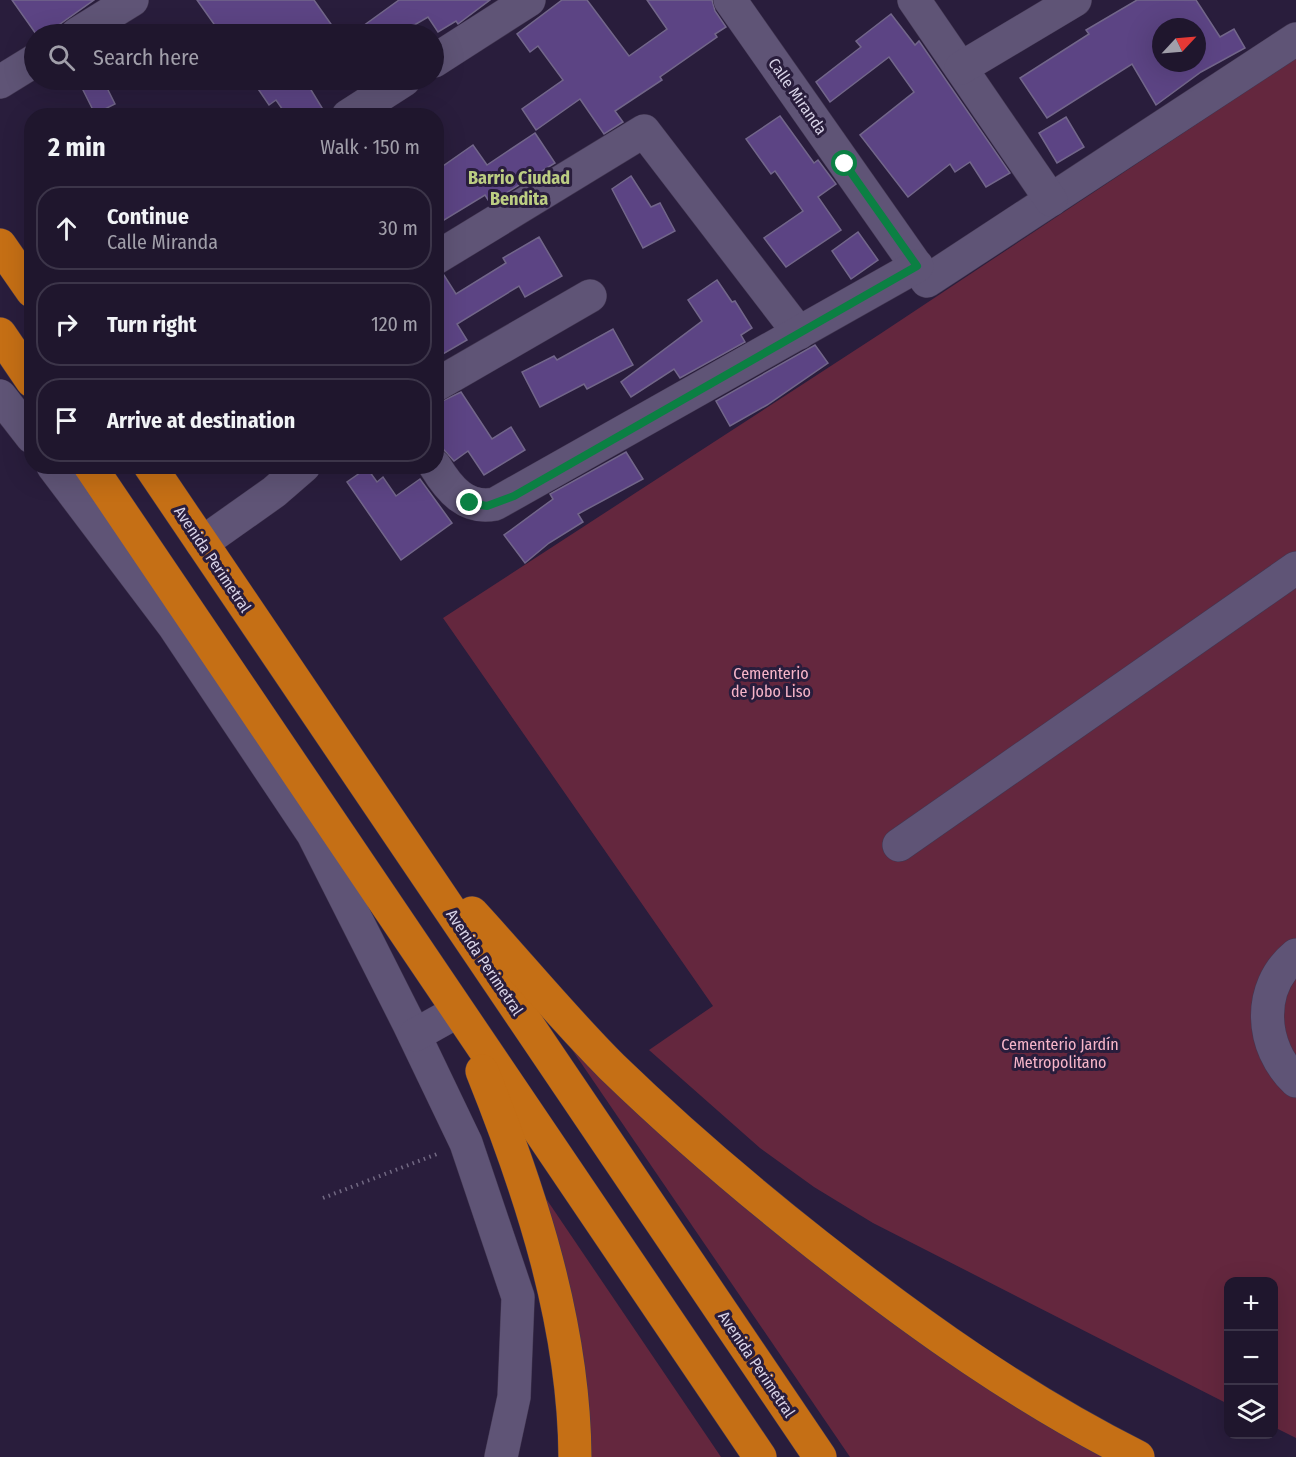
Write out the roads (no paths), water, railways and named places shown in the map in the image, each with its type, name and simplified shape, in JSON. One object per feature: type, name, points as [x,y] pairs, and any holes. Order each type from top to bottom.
[{"type":"highway","points":[[0,245],[24,280]]},
{"type":"highway","points":[[0,334],[24,369]]},
{"type":"highway","points":[[95,474],[759,1457]]},
{"type":"highway","name":"Avenida Perimetral","points":[[155,474],[820,1457]]},
{"type":"highway","points":[[392,824],[610,1065],[678,1130],[841,1264],[980,1367],[1030,1399],[1138,1457]]},
{"type":"highway","points":[[458,1011],[525,1186],[557,1305],[571,1377],[575,1457]]},
{"type":"street","points":[[93,24],[132,0]]},
{"type":"street","points":[[444,55],[529,0]]},
{"type":"street","name":"Calle Miranda","points":[[730,0],[922,274]]},
{"type":"street","points":[[914,0],[1051,200]]},
{"type":"street","points":[[961,68],[1075,0]]},
{"type":"street","points":[[441,474],[456,494],[470,503],[478,506],[495,504],[799,333],[922,274],[1051,200],[1296,39]]},
{"type":"street","points":[[0,82],[24,67]]},
{"type":"street","points":[[360,108],[388,90]]},
{"type":"street","points":[[444,253],[644,131],[799,333]]},
{"type":"street","points":[[444,380],[590,296]]},
{"type":"street","points":[[0,396],[24,427]]},
{"type":"street","points":[[60,474],[174,626],[313,834],[415,1035],[466,1143],[518,1297],[514,1396],[501,1457]]},
{"type":"street","points":[[202,543],[274,492],[295,474]]},
{"type":"street","points":[[899,845],[1296,568]]},
{"type":"street","points":[[1296,955],[1279,972],[1266,1014],[1272,1047],[1282,1066],[1296,1081]]},
{"type":"street","points":[[415,1035],[458,1011]]},
{"type":"district","name":"Barrio Ciudad Bendita","points":[[519,188]]},
{"type":"park label","name":"Cementerio de Jobo Liso","points":[[771,682]]},
{"type":"park label","name":"Cementerio Jardín Metropolitano","points":[[1060,1053]]}]
